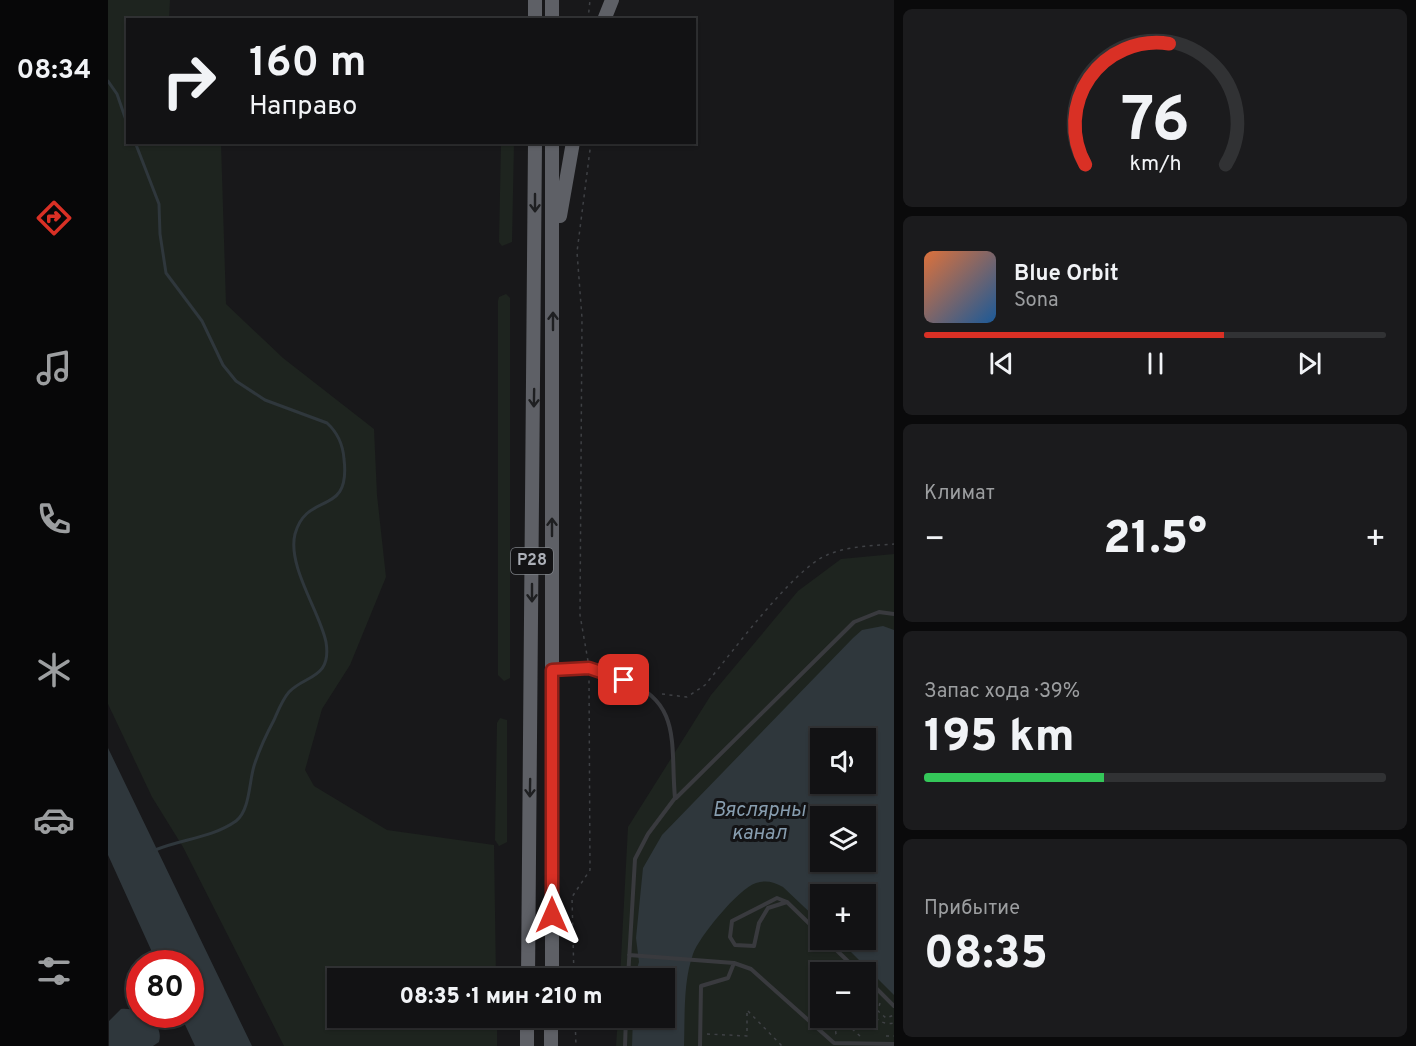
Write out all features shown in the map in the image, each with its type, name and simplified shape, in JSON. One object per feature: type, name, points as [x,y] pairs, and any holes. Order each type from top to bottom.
[{"type":"highway","points":[[535,0],[535,18]]},
{"type":"highway","points":[[552,0],[552,18]]},
{"type":"highway","points":[[605,18],[612,0]]},
{"type":"highway","name":"Р28","points":[[528,968],[535,144]]},
{"type":"highway","name":"Р28","points":[[552,144],[552,968]]},
{"type":"highway","points":[[553,268],[563,188],[573,144]]},
{"type":"highway","points":[[527,1028],[527,1046]]},
{"type":"highway","points":[[551,1028],[551,1046]]},
{"type":"lane","points":[[629,968],[635,859],[648,834],[675,798],[854,622],[879,612],[894,614]]},
{"type":"lane","points":[[552,670],[589,668],[639,685],[652,693],[660,702],[669,722],[675,798]]},
{"type":"lane","points":[[787,902],[768,908],[759,923],[754,946],[735,945],[730,937],[732,921],[777,898],[787,902],[810,924]]},
{"type":"lane","points":[[836,950],[849,962]]},
{"type":"lane","points":[[630,955],[734,963],[751,969],[834,1043],[894,1044]]},
{"type":"lane","points":[[700,1046],[701,986],[728,978],[734,963]]},
{"type":"lane","points":[[876,988],[894,1006]]},
{"type":"lane","points":[[625,1046],[626,1028]]},
{"type":"path","points":[[588,18],[590,0]]},
{"type":"path","points":[[574,968],[572,897],[590,870],[589,668],[580,615],[582,318],[577,252],[591,144]]},
{"type":"path","points":[[652,693],[687,697],[705,685],[798,575],[824,556],[850,547],[894,544]]},
{"type":"path","points":[[880,1002],[878,1007],[880,1016],[886,1018],[894,1015]]},
{"type":"path","points":[[700,1034],[747,1036],[747,1010],[782,1046]]},
{"type":"path","points":[[876,1018],[880,1022],[894,1023]]},
{"type":"path","points":[[575,1028],[576,1046]]},
{"type":"path","points":[[835,1028],[836,1034],[843,1037]]},
{"type":"path","points":[[851,1028],[860,1036],[851,1037]]},
{"type":"path","points":[[883,1036],[894,1036]]},
{"type":"shaded area","points":[[108,0],[170,0],[169,18],[126,18],[126,144],[221,144],[226,304],[283,358],[374,429],[377,495],[386,577],[350,665],[322,709],[305,770],[314,786],[387,830],[494,845],[496,968],[327,968],[327,1028],[497,1028],[497,1046],[284,1046],[183,847],[152,797],[108,704]]},
{"type":"shaded area","points":[[501,144],[514,144],[512,242],[502,246],[499,242]]},
{"type":"shaded area","points":[[506,294],[510,298],[510,678],[504,681],[498,675],[498,301],[499,297]]},
{"type":"shaded area","points":[[894,554],[894,1046],[616,1046],[617,1028],[675,1028],[675,968],[621,968],[628,827],[711,695],[798,591],[841,559]]},
{"type":"shaded area","points":[[500,718],[507,720],[507,842],[499,846],[495,840],[497,723]]},
{"type":"water","name":"Вяслярны канал","points":[[883,626],[894,630],[894,995],[876,977],[876,962],[861,962],[849,950],[876,950],[876,884],[810,884],[810,913],[783,887],[770,882],[760,882],[739,894],[720,914],[693,954],[686,988],[684,1046],[632,1046],[633,1028],[675,1028],[675,968],[637,968],[639,962],[636,938],[643,868],[662,835],[862,630]]},
{"type":"water","points":[[108,748],[252,1046],[195,1046],[187,1028],[204,1028],[204,950],[151,950],[108,855]]},
{"type":"water","points":[[121,1009],[126,1009],[126,1028],[158,1028],[159,1042],[153,1046],[109,1046],[109,1021]]},
{"type":"waterway","points":[[108,81],[117,94],[126,120]]},
{"type":"waterway","points":[[136,144],[159,204],[160,234],[166,273],[202,321],[223,365],[236,381],[265,400],[327,423],[339,440],[344,459],[341,489],[335,497],[309,512],[301,521],[295,534],[294,547],[300,574],[326,642],[325,663],[316,674],[295,686],[282,702],[258,754],[247,803],[241,816],[227,827],[207,835],[155,850]]},
{"type":"route","points":[[552,915],[552,670],[585,667],[624,680]]}]
